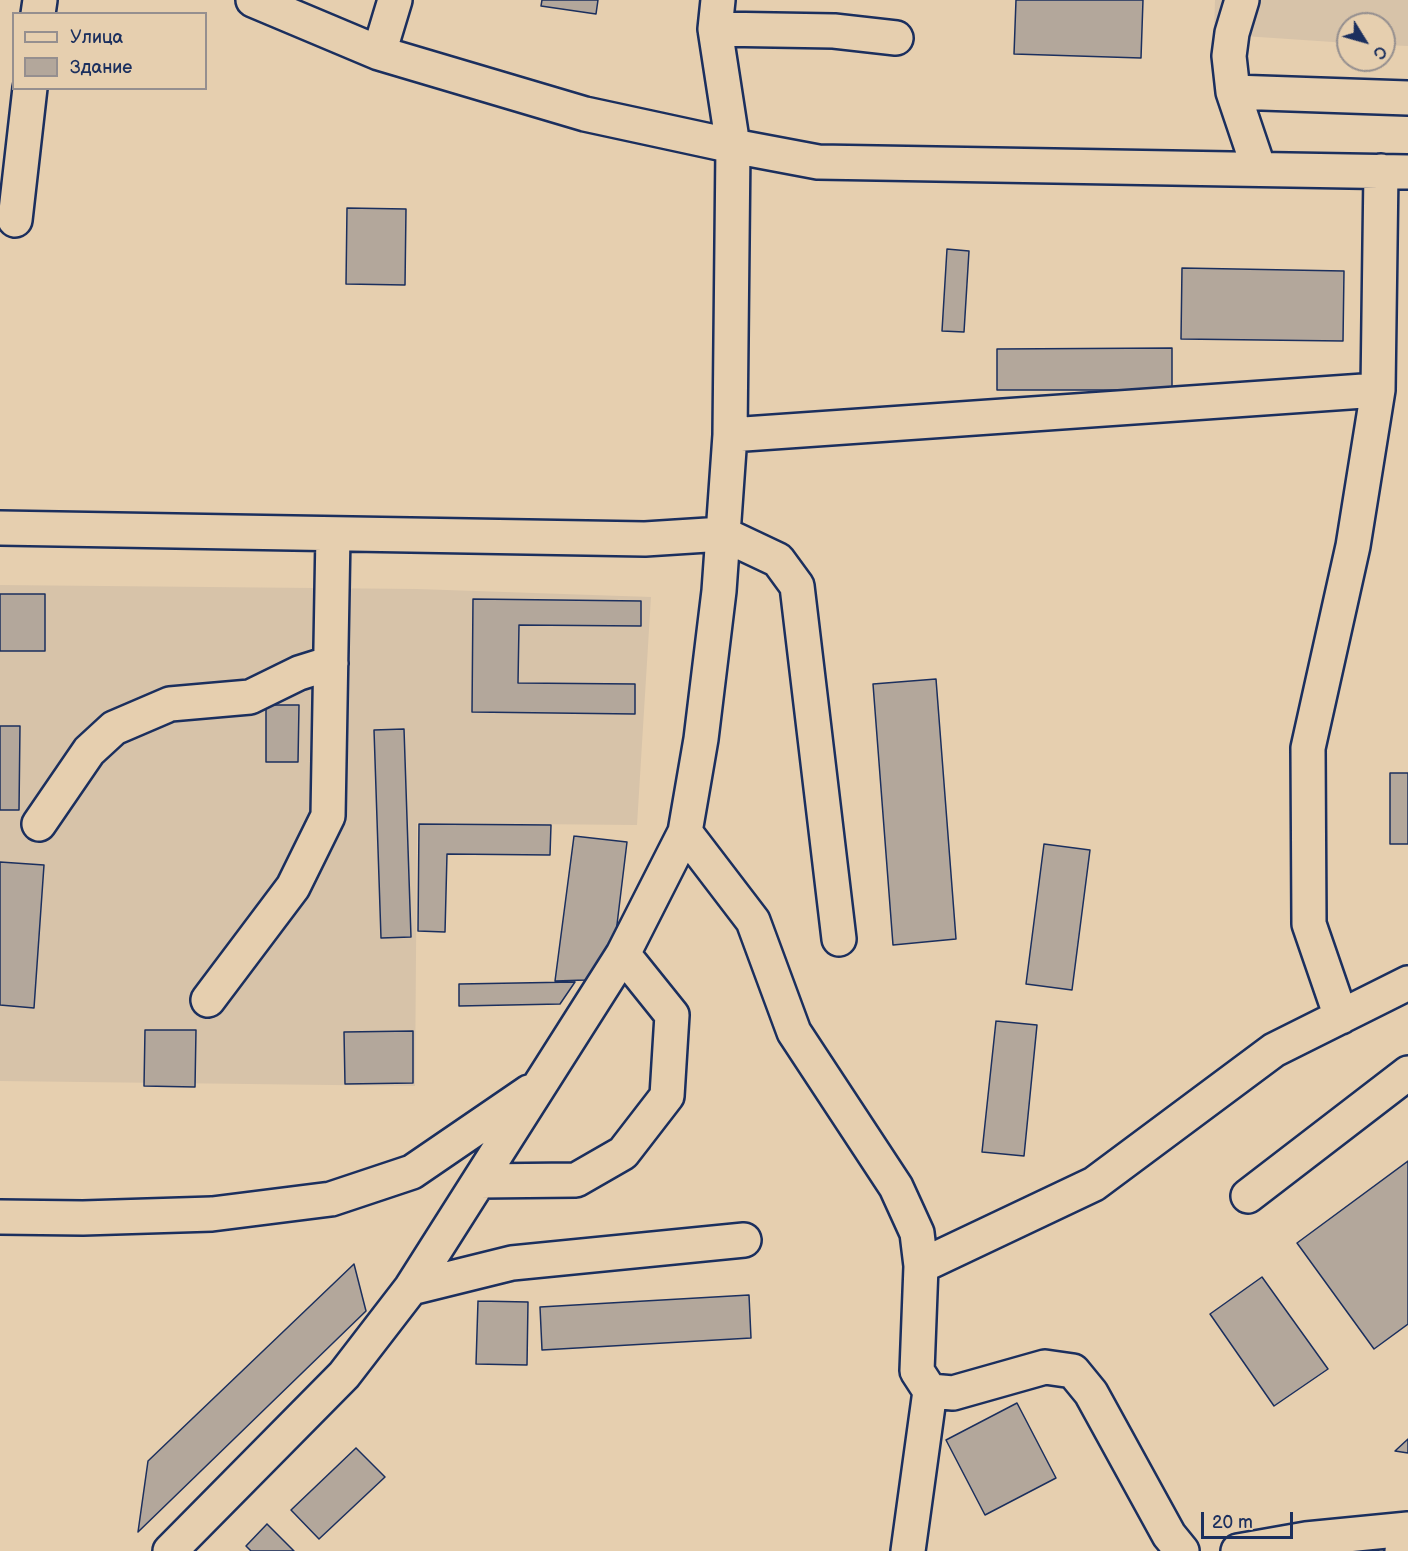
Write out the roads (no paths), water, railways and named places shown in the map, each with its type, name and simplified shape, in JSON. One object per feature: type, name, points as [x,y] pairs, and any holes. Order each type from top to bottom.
[{"type":"street","points":[[253,0],[379,53],[585,114],[818,162],[1395,172],[1378,390],[1353,546],[1308,748],[1309,924],[1341,1017]]},
{"type":"street","points":[[379,53],[395,0]]},
{"type":"street","points":[[1242,0],[1232,33],[1229,56],[1233,92],[1259,170]]},
{"type":"street","points":[[170,1551],[344,1375],[411,1288],[623,954],[686,832],[719,591],[730,435],[733,146],[716,15],[896,38]]},
{"type":"street","points":[[15,220],[30,90]]},
{"type":"street","points":[[1233,92],[1408,98]]},
{"type":"street","points":[[730,435],[1378,390]]},
{"type":"street","points":[[0,528],[645,538],[723,534],[778,560],[797,586],[839,939]]},
{"type":"street","points":[[208,1000],[293,886],[328,816],[333,534]]},
{"type":"street","points":[[39,824],[89,751],[114,728],[170,704],[250,697],[299,673],[331,663]]},
{"type":"street","points":[[686,832],[753,921],[794,1032],[896,1187],[917,1233],[921,1266],[917,1371],[930,1391],[908,1551]]},
{"type":"street","points":[[479,1181],[576,1180],[623,1153],[667,1096],[672,1015],[623,954]]},
{"type":"street","points":[[921,1266],[1094,1184],[1274,1050],[1408,983]]},
{"type":"street","points":[[1248,1196],[1408,1073]]},
{"type":"street","points":[[0,1217],[83,1218],[212,1214],[331,1198],[412,1172],[541,1084]]},
{"type":"street","points":[[411,1288],[512,1263],[744,1240]]},
{"type":"street","points":[[930,1391],[953,1393],[1044,1367],[1073,1371],[1091,1393],[1169,1535],[1182,1551]]},
{"type":"street","points":[[1238,1551],[1306,1539],[1408,1529],[1402,1551]]}]
